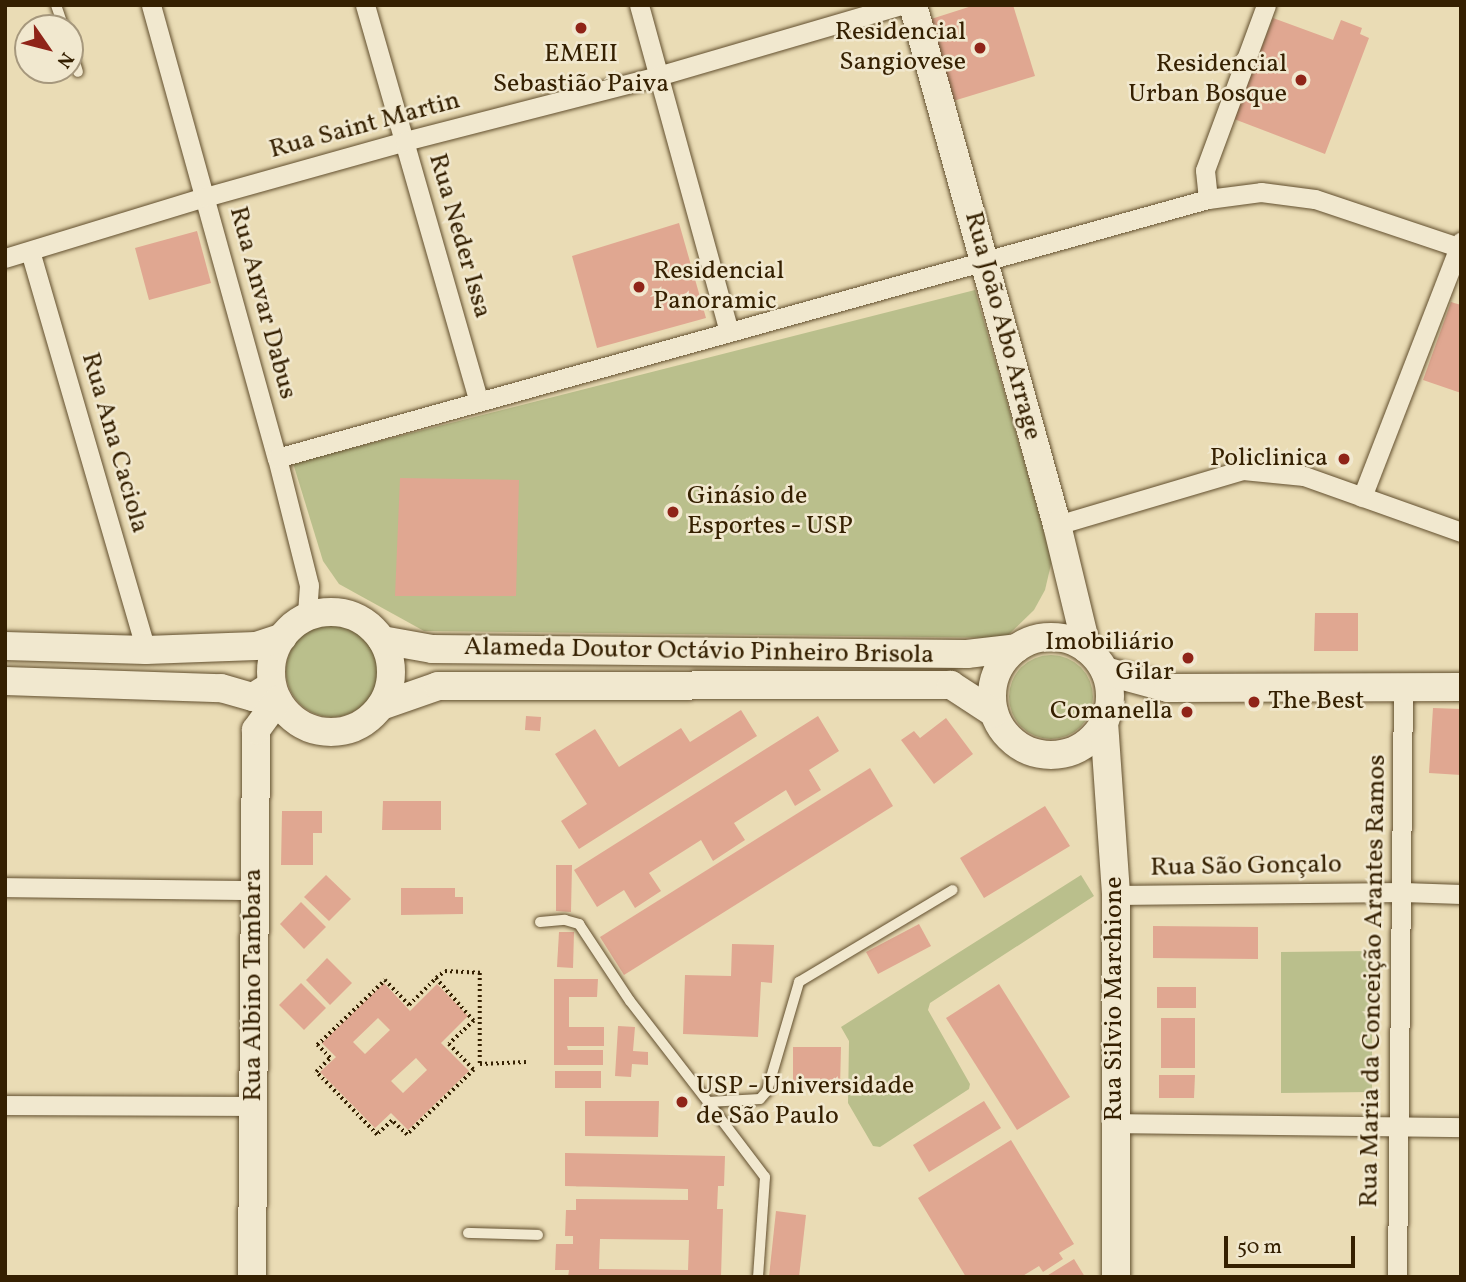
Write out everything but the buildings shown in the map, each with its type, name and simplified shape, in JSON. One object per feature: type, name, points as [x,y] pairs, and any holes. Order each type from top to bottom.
[{"type":"street","name":"Rua Anvar Dabus","points":[[151,5],[277,458],[309,585],[307,617]]},
{"type":"street","name":"Rua Neder Issa","points":[[365,5],[478,400]]},
{"type":"street","points":[[639,5],[729,332]]},
{"type":"street","name":"Rua Saint Martin","points":[[5,257],[205,197],[405,141],[658,76],[901,5]]},
{"type":"street","name":"Rua João Abo Arrage","points":[[913,5],[1057,525],[1087,649]]},
{"type":"street","points":[[1208,199],[1205,170],[1266,5]]},
{"type":"street","points":[[277,458],[1208,199],[1261,192],[1315,199],[1460,245],[1362,497]]},
{"type":"street","name":"Rua Ana Caciola","points":[[30,251],[146,650]]},
{"type":"street","points":[[1057,525],[1243,470],[1304,476],[1461,532]]},
{"type":"street","points":[[5,646],[146,650],[256,646],[283,637],[307,617],[320,613],[346,614],[369,625],[382,640],[391,670],[389,688],[381,706]]},
{"type":"street","points":[[5,681],[221,688],[253,697],[275,693],[271,669],[283,637]]},
{"type":"street","name":"Alameda Doutor Octávio Pinheiro Brisola","points":[[382,640],[446,649],[967,654],[1017,648],[1034,640],[1052,637],[1071,640],[1087,649]]},
{"type":"street","points":[[994,713],[992,695],[995,677],[1004,661],[1017,648]]},
{"type":"street","points":[[1087,649],[1105,671],[1110,688],[1107,714]]},
{"type":"street","name":"Alameda Doutor Octávio Pinheiro Brisola","points":[[1105,671],[1168,688],[1461,687]]},
{"type":"street","name":"Alameda Doutor Octávio Pinheiro Brisola","points":[[275,693],[290,716],[307,727],[327,733],[348,730],[367,721],[381,706],[438,686],[951,685],[994,713],[1003,731],[1018,746],[1036,754],[1056,755],[1076,750],[1093,739],[1107,714],[1168,688]]},
{"type":"street","name":"Rua Maria da Conceição Arantes Ramos","points":[[1397,1277],[1403,686]]},
{"type":"street","name":"Rua Albino Tambara","points":[[252,1277],[256,730],[275,693]]},
{"type":"street","name":"Rua Silvio Marchione","points":[[1107,714],[1116,895],[1116,1277]]},
{"type":"street","points":[[5,887],[253,890]]},
{"type":"street","name":"Rua São Gonçalo","points":[[1116,895],[1403,892],[1461,894]]},
{"type":"street","points":[[5,1105],[254,1106]]},
{"type":"street","points":[[1116,1123],[1461,1127]]},
{"type":"lane","points":[[708,1102],[760,1099],[768,1091],[799,982],[953,891]]},
{"type":"lane","points":[[540,922],[565,920],[579,923],[630,1001],[765,1177],[758,1277]]},
{"type":"lane","points":[[468,1233],[538,1235]]},
{"type":"path","points":[[480,1021],[474,1021],[449,1044],[474,1070],[407,1135],[392,1121],[377,1135],[316,1072],[330,1058],[317,1045],[385,980],[409,1005],[445,971],[480,973],[480,1021],[480,1064],[526,1062]]},
{"type":"path","points":[[436,978],[474,1021]]},
{"type":"green space","name":"Ginásio de Esportes - USP","points":[[975,290],[1052,560],[1045,590],[1034,610],[1005,638],[424,631],[339,584],[323,561],[293,463]]},
{"type":"green space","points":[[332,625],[358,633],[370,645],[378,671],[370,697],[358,709],[332,717],[306,709],[294,697],[286,671],[294,645],[306,633]]},
{"type":"green space","points":[[1051,655],[1074,662],[1086,674],[1093,697],[1086,720],[1074,732],[1051,739],[1028,732],[1016,720],[1009,697],[1016,674],[1028,662]]},
{"type":"green space","points":[[1081,875],[1094,896],[930,1003],[928,1010],[970,1084],[969,1089],[880,1147],[873,1146],[848,1103],[849,1041],[841,1027]]},
{"type":"green space","points":[[1372,951],[1372,1092],[1281,1093],[1281,952]]},
{"type":"place","name":"EMEII Sebastião Paiva","points":[[581,28]]},
{"type":"place","name":"Residencial Sangiovese","points":[[980,48]]},
{"type":"place","name":"Residencial Urban Bosque","points":[[1301,80]]},
{"type":"place","name":"Residencial Panoramic","points":[[639,287]]},
{"type":"place","name":"Policlinica","points":[[1344,459]]},
{"type":"place","name":"Ginásio de Esportes - USP","points":[[673,512]]},
{"type":"place","name":"Imobiliário Gilar","points":[[1188,658]]},
{"type":"place","name":"The Best","points":[[1254,702]]},
{"type":"place","name":"Comanella","points":[[1187,712]]},
{"type":"place","name":"USP - Universidade de São Paulo","points":[[682,1102]]}]
